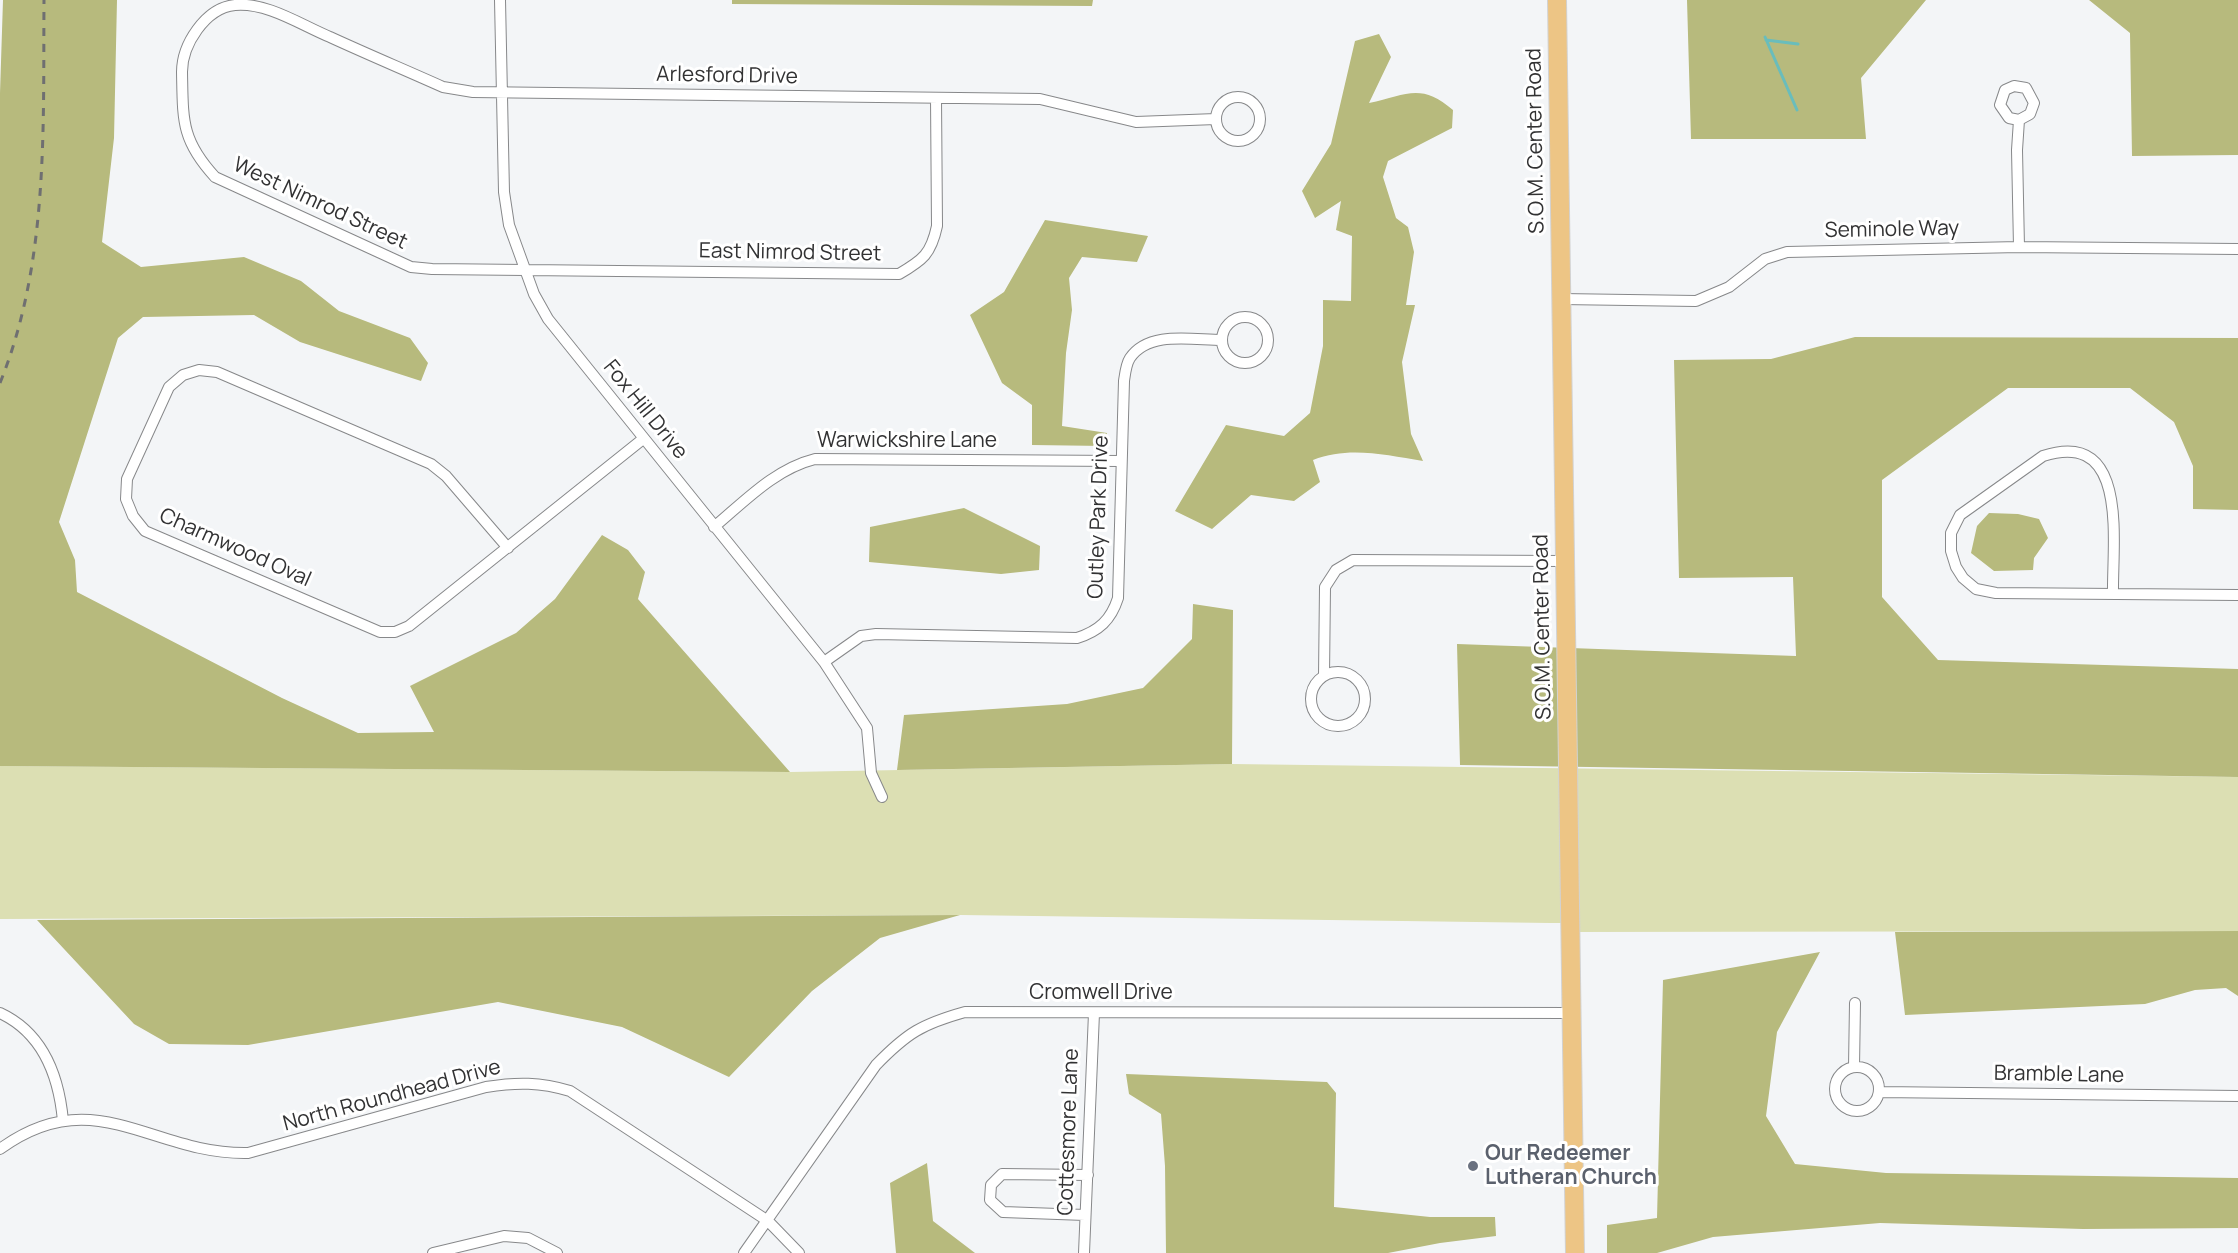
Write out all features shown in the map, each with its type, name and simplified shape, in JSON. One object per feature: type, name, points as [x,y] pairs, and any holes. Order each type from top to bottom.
[{"type":"main road","name":"S.O.M. Center Road","points":[[1557,0],[1575,1253]]},
{"type":"street","name":"Fox Hill Drive","points":[[500,0],[504,192],[509,225],[534,294],[548,319],[824,662],[867,728],[871,773],[882,797]]},
{"type":"street","name":"West Nimrod Street","points":[[251,7],[234,5],[216,11],[188,43],[182,62],[183,126],[200,160],[215,177],[411,267],[524,269]]},
{"type":"street","name":"Arlesford Drive","points":[[251,7],[269,11],[443,87],[501,93],[1054,101],[1149,123],[1216,119]]},
{"type":"street","points":[[1236,96],[1254,103],[1261,116],[1253,135],[1240,141],[1226,138],[1217,127],[1216,119],[1224,102],[1236,96]]},
{"type":"street","name":"East Nimrod Street","points":[[524,269],[899,274],[920,262],[933,246],[937,226],[936,98]]},
{"type":"street","points":[[2019,120],[2017,150],[2019,247]]},
{"type":"street","name":"Seminole Way","points":[[1561,299],[1696,301],[1729,287],[1765,259],[1787,252],[2019,247],[2238,249]]},
{"type":"street","points":[[1246,317],[1260,322],[1265,328],[1268,342],[1262,356],[1248,363],[1233,360],[1227,354],[1222,340],[1227,326],[1239,318],[1246,317]]},
{"type":"street","name":"Outley Park Drive","points":[[824,662],[861,636],[876,634],[1077,638],[1090,634],[1113,615],[1118,598],[1124,381],[1129,359],[1142,346],[1160,339],[1222,340]]},
{"type":"street","name":"Charmwood Oval","points":[[508,548],[446,476],[431,464],[217,372],[199,370],[183,375],[169,387],[127,479],[126,499],[133,516],[145,531],[380,632],[395,632],[409,626],[508,548],[643,439]]},
{"type":"street","points":[[2113,594],[2112,496],[2104,469],[2080,452],[2057,452],[2043,456],[1960,515],[1951,533],[1951,551],[1956,567],[1963,578],[1976,589],[1995,593],[2113,594],[2238,595]]},
{"type":"street","name":"Warwickshire Lane","points":[[714,527],[779,473],[798,463],[815,459],[1121,461]]},
{"type":"street","points":[[1324,676],[1341,672],[1349,674],[1363,686],[1366,703],[1363,712],[1350,724],[1333,726],[1324,723],[1312,709],[1312,690],[1324,676],[1325,587],[1336,570],[1353,560],[1564,561]]},
{"type":"street","points":[[1854,1066],[1855,1003]]},
{"type":"street","name":"Cromwell Drive","points":[[744,1253],[876,1065],[898,1041],[920,1027],[965,1012],[1573,1013]]},
{"type":"street","points":[[0,1013],[27,1032],[42,1048],[58,1085],[63,1121]]},
{"type":"street","name":"Cottesmore Lane","points":[[1084,1253],[1094,1013]]},
{"type":"street","points":[[1854,1066],[1873,1073],[1880,1092],[1872,1106],[1866,1110],[1851,1111],[1844,1107],[1835,1095],[1836,1080],[1841,1073],[1854,1066]]},
{"type":"street","name":"North Roundhead Drive","points":[[0,1149],[30,1130],[63,1121],[93,1118],[138,1128],[191,1148],[221,1154],[248,1153],[486,1087],[516,1082],[543,1083],[570,1091],[768,1221],[799,1253]]},
{"type":"street","name":"Bramble Lane","points":[[1880,1092],[2238,1096]]},
{"type":"street","points":[[1085,1215],[1003,1212],[990,1200],[991,1185],[1002,1174],[1088,1174]]},
{"type":"street","points":[[433,1253],[504,1236],[528,1238],[557,1253]]},
{"type":"green space","points":[[3,0],[117,0],[114,138],[102,242],[141,267],[244,257],[301,281],[339,311],[410,338],[428,363],[421,381],[300,342],[254,315],[143,317],[118,338],[59,522],[75,560],[77,592],[282,698],[358,733],[434,732],[410,686],[516,633],[555,599],[602,535],[628,550],[645,572],[638,599],[790,772],[0,766],[0,93]]},
{"type":"green space","points":[[732,0],[1093,0],[1092,6],[732,4]]},
{"type":"green space","points":[[1687,0],[1926,0],[1861,78],[1866,139],[1691,139]]},
{"type":"green space","points":[[2089,0],[2238,0],[2238,155],[2132,156],[2130,33]]},
{"type":"green space","points":[[1379,34],[1391,57],[1369,103],[1403,94],[1422,93],[1442,101],[1453,110],[1452,128],[1388,161],[1383,177],[1396,218],[1408,227],[1414,252],[1406,305],[1415,305],[1402,362],[1411,434],[1423,461],[1367,453],[1340,453],[1313,460],[1320,482],[1294,501],[1251,495],[1212,529],[1175,511],[1226,425],[1284,436],[1310,413],[1323,346],[1323,300],[1351,301],[1352,236],[1336,230],[1341,201],[1315,218],[1302,191],[1331,144],[1355,41]]},
{"type":"green space","points":[[1045,220],[1148,236],[1137,262],[1082,257],[1069,278],[1072,310],[1066,353],[1062,426],[1107,433],[1105,446],[1032,445],[1032,405],[1002,383],[970,315],[1004,292]]},
{"type":"green space","points":[[1855,337],[2238,338],[2238,510],[2193,509],[2193,466],[2174,422],[2130,388],[2008,388],[1882,480],[1882,597],[1938,660],[2238,669],[2238,777],[1460,765],[1457,644],[1796,656],[1793,577],[1679,578],[1674,360],[1771,359]]},
{"type":"green space","points":[[964,508],[1040,546],[1039,570],[1001,574],[869,562],[870,527]]},
{"type":"green space","points":[[1989,513],[2018,514],[2039,519],[2048,538],[2034,558],[2033,570],[1994,571],[1971,553],[1977,526]]},
{"type":"green space","points":[[1193,604],[1233,610],[1232,764],[897,770],[904,715],[1067,704],[1143,688],[1192,639]]},
{"type":"green space","points":[[1232,764],[2238,777],[2238,931],[1572,932],[1571,923],[960,915],[0,919],[0,766],[790,772]]},
{"type":"green space","points":[[960,915],[880,938],[812,991],[729,1077],[622,1027],[498,1002],[248,1045],[169,1044],[134,1024],[37,920]]},
{"type":"green space","points":[[2238,931],[2238,996],[2226,988],[2195,990],[2145,1004],[1905,1015],[1895,932]]},
{"type":"green space","points":[[1820,952],[1777,1032],[1766,1116],[1795,1164],[1886,1173],[2238,1178],[2238,1228],[2083,1229],[1880,1223],[1713,1237],[1657,1253],[1607,1253],[1607,1225],[1657,1218],[1663,980]]},
{"type":"green space","points":[[1126,1074],[1327,1082],[1336,1093],[1334,1207],[1430,1217],[1495,1217],[1496,1236],[1388,1253],[1166,1253],[1165,1166],[1161,1114],[1129,1094]]},
{"type":"green space","points":[[927,1163],[933,1221],[975,1253],[896,1253],[890,1183]]},
{"type":"waterway","points":[[1765,37],[1797,110]]},
{"type":"waterway","points":[[1766,40],[1798,44]]},
{"type":"railway","points":[[0,383],[16,337],[35,242],[43,146],[44,0]]},
{"type":"place","name":"Our Redeemer Lutheran Church","points":[[1473,1166]]}]
